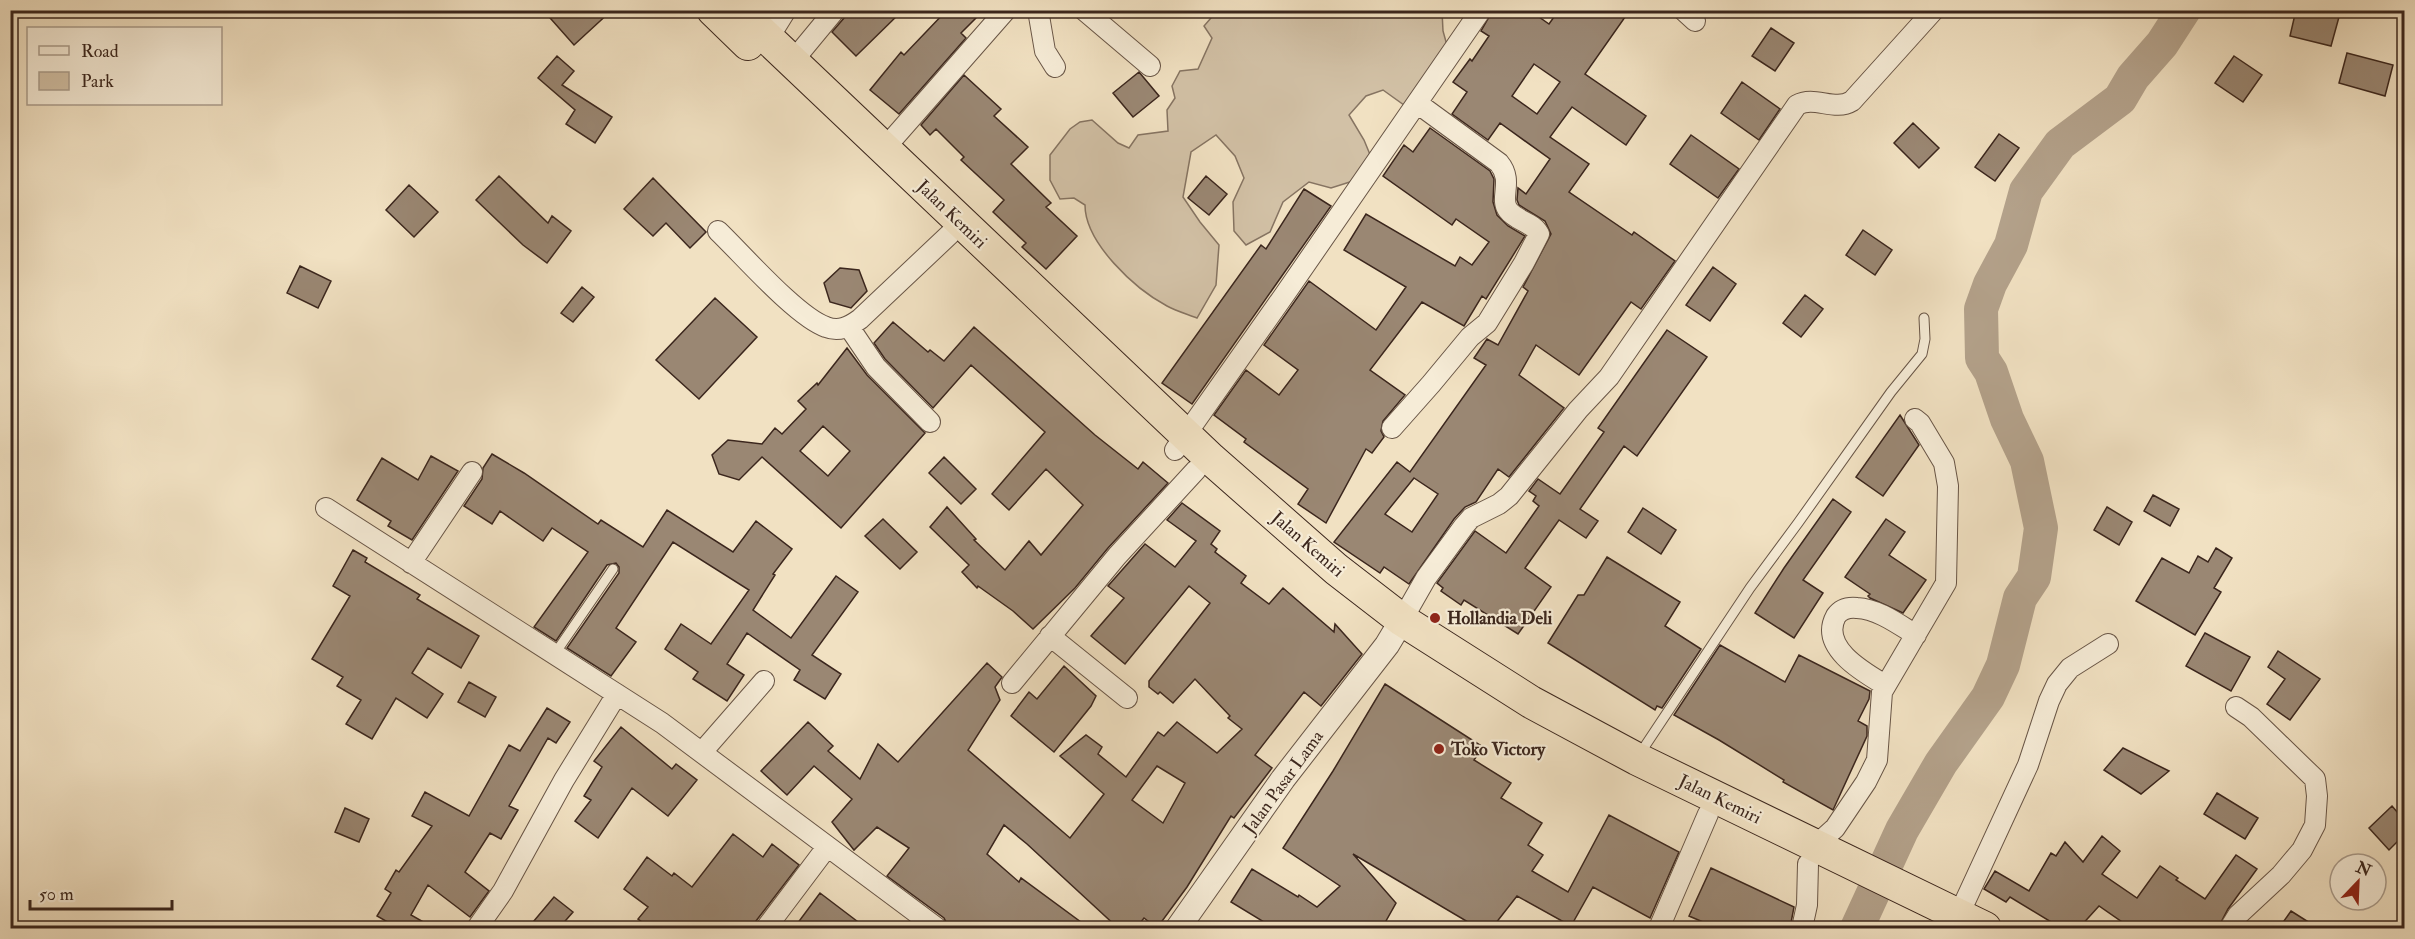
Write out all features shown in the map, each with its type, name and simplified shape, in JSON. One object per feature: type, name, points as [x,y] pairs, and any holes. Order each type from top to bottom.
[{"type":"highway","points":[[713,10],[751,29]]},
{"type":"highway","name":"Jalan Kemiri","points":[[751,29],[792,62],[884,149],[1185,452],[1295,559],[1397,629],[1511,714],[1631,778],[1708,814],[1818,858]]},
{"type":"highway","name":"Jalan Kemiri","points":[[751,29],[950,234],[1185,452]]},
{"type":"highway","name":"Jalan Kemiri","points":[[1397,629],[1818,858],[1948,920]]},
{"type":"street","points":[[751,29],[786,10]]},
{"type":"street","points":[[792,62],[835,10]]},
{"type":"street","points":[[884,149],[1006,10]]},
{"type":"street","points":[[1038,10],[1046,51],[1055,67]]},
{"type":"street","points":[[1084,10],[1149,66]]},
{"type":"street","points":[[1012,683],[1117,556],[1481,10]]},
{"type":"street","points":[[1397,629],[1426,578],[1464,526],[1471,518],[1499,504],[1509,496],[1578,410],[1609,377],[1797,105],[1809,101],[1841,106],[1852,101],[1934,10]]},
{"type":"street","points":[[1392,428],[1470,337],[1487,323],[1539,234],[1536,229],[1508,211],[1506,171],[1499,163],[1418,103]]},
{"type":"street","points":[[718,231],[785,298],[816,322],[838,329],[849,327],[891,291],[950,234]]},
{"type":"street","points":[[849,327],[876,367],[930,422]]},
{"type":"street","points":[[1802,928],[1818,858],[1866,782],[1877,760],[1882,692],[1946,583],[1949,509],[1944,463],[1915,418]]},
{"type":"street","points":[[411,562],[472,472]]},
{"type":"street","points":[[326,508],[617,694],[702,752],[937,928]]},
{"type":"street","points":[[1885,685],[1862,672],[1837,648],[1832,627],[1837,614],[1845,608],[1858,608],[1880,614],[1916,635]]},
{"type":"street","name":"Jalan Pasar Lama","points":[[1178,928],[1283,779],[1397,629]]},
{"type":"street","points":[[1050,636],[1127,698]]},
{"type":"street","points":[[1948,920],[2028,765],[2049,700],[2057,684],[2070,668],[2108,644]]},
{"type":"street","points":[[702,752],[764,681]]},
{"type":"street","points":[[477,928],[503,891],[564,780],[617,694]]},
{"type":"street","points":[[2230,928],[2238,915],[2281,875],[2302,850],[2315,825],[2317,795],[2315,779],[2251,717],[2236,707]]},
{"type":"street","points":[[1659,928],[1708,814]]},
{"type":"street","points":[[766,928],[827,847]]},
{"type":"lane","points":[[1636,759],[1750,588],[1891,392],[1922,354],[1925,339],[1924,318]]},
{"type":"lane","points":[[554,655],[613,569]]},
{"type":"green space","points":[[1217,11],[1442,11],[1443,31],[1448,49],[1429,68],[1421,86],[1404,105],[1383,90],[1366,96],[1349,115],[1371,157],[1356,180],[1331,188],[1309,182],[1283,202],[1270,232],[1246,245],[1234,231],[1233,202],[1244,178],[1235,156],[1216,135],[1191,152],[1183,197],[1219,245],[1216,285],[1197,318],[1170,308],[1154,298],[1127,277],[1114,263],[1093,234],[1087,220],[1085,205],[1074,198],[1060,199],[1050,180],[1050,155],[1070,129],[1080,122],[1092,120],[1118,143],[1129,148],[1138,135],[1168,131],[1167,110],[1175,98],[1172,86],[1180,71],[1198,69],[1212,38],[1204,26]]},
{"type":"building","points":[[543,10],[612,10],[574,45]]},
{"type":"building","points":[[847,10],[903,10],[856,56],[832,32],[844,18]]},
{"type":"building","points":[[947,10],[984,10],[961,33],[966,38],[899,114],[870,90],[901,52],[904,55]]},
{"type":"building","points":[[1493,10],[1529,10],[1549,24],[1559,10],[1630,10],[1585,74],[1646,116],[1626,145],[1572,107],[1550,137],[1589,164],[1569,192],[1632,235],[1634,232],[1675,261],[1641,309],[1631,302],[1579,375],[1536,345],[1519,375],[1564,408],[1509,477],[1498,469],[1476,502],[1465,507],[1454,519],[1409,584],[1384,567],[1380,573],[1334,542],[1397,462],[1410,472],[1486,365],[1474,358],[1487,339],[1498,345],[1528,291],[1523,287],[1551,234],[1545,221],[1519,205],[1517,200],[1518,188],[1526,194],[1550,159],[1500,123],[1488,140],[1452,114],[1467,92],[1453,82],[1470,59],[1472,61],[1489,36],[1481,31]],"holes":[[[1534,64],[1560,82],[1537,114],[1512,96]],[[1414,478],[1438,494],[1412,532],[1385,514]]]},
{"type":"building","points":[[2296,10],[2315,10],[2339,17],[2331,46],[2290,36]]},
{"type":"building","points":[[1771,28],[1794,43],[1775,71],[1752,56]]},
{"type":"building","points":[[2347,53],[2393,65],[2385,96],[2339,83]]},
{"type":"building","points":[[557,56],[574,71],[562,85],[612,117],[595,143],[566,124],[575,110],[538,78]]},
{"type":"building","points":[[2234,56],[2262,75],[2243,102],[2215,83]]},
{"type":"building","points":[[1139,72],[1159,96],[1133,117],[1113,93]]},
{"type":"building","points":[[964,75],[1001,109],[994,116],[1028,147],[1011,164],[1051,203],[1046,207],[1077,236],[1046,269],[1022,247],[1026,243],[993,212],[1004,200],[961,160],[964,157],[936,129],[930,135],[921,125]]},
{"type":"building","points":[[1742,82],[1780,109],[1759,140],[1721,113]]},
{"type":"building","points":[[1913,123],[1939,148],[1919,168],[1894,143]]},
{"type":"building","points":[[1430,128],[1490,171],[1494,179],[1493,202],[1497,215],[1508,226],[1525,236],[1486,299],[1482,296],[1464,326],[1422,302],[1370,370],[1405,395],[1383,421],[1381,431],[1384,437],[1372,453],[1366,449],[1326,523],[1298,504],[1308,489],[1244,442],[1246,439],[1214,415],[1246,370],[1279,395],[1298,370],[1264,345],[1309,281],[1376,330],[1406,287],[1344,250],[1366,214],[1455,266],[1460,257],[1472,265],[1489,242],[1456,219],[1452,225],[1383,176],[1404,145],[1413,152]]},
{"type":"building","points":[[1999,134],[2019,148],[1995,181],[1975,167]]},
{"type":"building","points":[[1691,135],[1739,169],[1718,198],[1670,164]]},
{"type":"building","points":[[499,176],[548,223],[552,216],[571,231],[547,263],[523,245],[476,200]]},
{"type":"building","points":[[1206,176],[1227,194],[1209,215],[1188,198]]},
{"type":"building","points":[[653,178],[706,232],[690,248],[666,223],[653,236],[624,209]]},
{"type":"building","points":[[409,185],[438,212],[414,237],[386,210]]},
{"type":"building","points":[[1304,189],[1331,206],[1192,404],[1162,383],[1261,245],[1266,249]]},
{"type":"building","points":[[1863,230],[1892,250],[1875,275],[1846,255]]},
{"type":"building","points":[[300,266],[331,281],[318,308],[287,293]]},
{"type":"building","points":[[1713,267],[1736,284],[1710,321],[1686,305]]},
{"type":"building","points":[[840,268],[859,270],[867,291],[851,308],[830,302],[824,283]]},
{"type":"building","points":[[582,287],[594,297],[573,322],[561,313]]},
{"type":"building","points":[[1805,295],[1823,309],[1801,337],[1783,323]]},
{"type":"building","points":[[715,298],[757,337],[699,399],[656,360]]},
{"type":"building","points":[[893,322],[928,352],[930,350],[944,361],[974,327],[1095,435],[1138,469],[1143,462],[1168,483],[1108,548],[1075,588],[1033,629],[1013,611],[978,586],[977,588],[962,572],[969,565],[930,527],[947,507],[976,539],[974,540],[1005,570],[1029,541],[1041,555],[1083,505],[1046,469],[1009,510],[992,494],[1045,432],[971,365],[933,408],[885,359],[874,343]]},
{"type":"building","points":[[1667,330],[1707,357],[1637,456],[1624,446],[1580,509],[1598,521],[1586,538],[1559,520],[1525,568],[1551,587],[1518,634],[1464,600],[1461,605],[1441,591],[1443,588],[1437,583],[1475,531],[1506,553],[1539,506],[1533,501],[1536,496],[1529,491],[1538,479],[1560,494],[1604,432],[1598,428]]},
{"type":"building","points":[[847,348],[867,375],[925,433],[841,528],[762,457],[739,480],[719,474],[712,455],[728,440],[762,444],[775,428],[782,434],[806,409],[798,401],[817,383],[818,385]],"holes":[[[823,426],[850,451],[828,476],[800,451]]]},
{"type":"building","points":[[1900,415],[1919,445],[1883,496],[1856,477]]},
{"type":"building","points":[[492,454],[598,524],[601,520],[643,547],[667,510],[733,552],[756,521],[792,549],[773,574],[775,575],[753,610],[791,638],[836,576],[858,592],[812,655],[841,674],[825,699],[794,680],[800,670],[747,633],[727,664],[744,675],[727,701],[693,679],[698,672],[665,649],[681,624],[711,644],[749,590],[673,542],[616,628],[636,642],[611,676],[567,648],[619,573],[616,563],[607,565],[556,641],[534,627],[588,552],[552,528],[543,541],[500,511],[492,524],[464,506],[482,479],[483,468]]},
{"type":"building","points":[[431,456],[458,471],[412,540],[388,526],[391,521],[357,500],[382,458],[418,480]]},
{"type":"building","points":[[944,457],[976,489],[961,504],[929,473]]},
{"type":"building","points":[[2153,495],[2179,509],[2170,526],[2144,511]]},
{"type":"building","points":[[1833,499],[1851,512],[1803,580],[1823,593],[1794,638],[1755,613]]},
{"type":"building","points":[[1182,503],[1220,531],[1211,544],[1217,549],[1215,552],[1246,576],[1241,583],[1269,604],[1283,588],[1334,632],[1335,624],[1362,654],[1321,706],[1304,692],[1255,755],[1272,768],[1234,818],[1231,816],[1187,887],[1157,928],[1144,918],[1136,928],[1118,928],[1004,825],[987,854],[1019,882],[1021,878],[1089,928],[949,928],[944,918],[887,876],[909,848],[877,827],[854,850],[832,822],[852,799],[814,766],[787,795],[761,771],[808,722],[833,746],[828,751],[860,779],[878,744],[898,762],[987,663],[1002,677],[995,687],[1000,700],[968,750],[1070,838],[1104,794],[1060,756],[1086,735],[1102,747],[1098,754],[1126,777],[1158,732],[1164,736],[1177,722],[1217,753],[1242,729],[1228,718],[1230,716],[1195,679],[1173,703],[1160,692],[1158,694],[1149,687],[1149,681],[1210,603],[1189,586],[1125,664],[1091,636],[1124,598],[1108,586],[1145,544],[1175,567],[1196,541],[1167,520]],"holes":[[[1157,766],[1185,783],[1163,823],[1132,800]]]},
{"type":"building","points":[[2107,507],[2132,522],[2119,545],[2094,530]]},
{"type":"building","points":[[1643,508],[1676,530],[1661,554],[1628,532]]},
{"type":"building","points":[[883,519],[917,552],[900,569],[865,536]]},
{"type":"building","points":[[1886,519],[1905,532],[1889,555],[1926,580],[1903,613],[1870,598],[1868,596],[1870,594],[1845,577]]},
{"type":"building","points":[[2216,548],[2232,558],[2214,588],[2221,592],[2195,635],[2136,601],[2162,558],[2189,573],[2198,556],[2208,562]]},
{"type":"building","points":[[353,550],[367,558],[365,562],[420,595],[417,599],[479,636],[461,668],[428,648],[412,673],[443,694],[427,718],[396,698],[372,739],[346,724],[361,700],[337,686],[343,677],[312,659],[350,596],[333,586]]},
{"type":"building","points":[[1607,557],[1680,602],[1665,626],[1701,649],[1662,708],[1657,706],[1655,710],[1548,643],[1578,595],[1584,595]]},
{"type":"building","points":[[2205,633],[2250,657],[2231,691],[2186,666]]},
{"type":"building","points":[[1720,645],[1785,682],[1799,655],[1870,691],[1869,699],[1858,721],[1867,726],[1867,736],[1833,810],[1674,715]]},
{"type":"building","points":[[2278,651],[2320,679],[2290,720],[2267,704],[2285,679],[2268,667]]},
{"type":"building","points":[[1064,666],[1096,696],[1091,706],[1054,752],[1011,716],[1029,692],[1037,699]]},
{"type":"building","points":[[469,682],[496,697],[485,717],[458,702]]},
{"type":"building","points":[[1385,684],[1483,747],[1474,760],[1511,783],[1501,798],[1542,823],[1528,845],[1543,855],[1532,871],[1568,892],[1609,815],[1679,852],[1650,918],[1593,887],[1571,926],[1517,896],[1492,928],[1478,928],[1353,854],[1396,903],[1382,928],[1274,928],[1231,902],[1252,869],[1317,907],[1340,886],[1283,848]]},
{"type":"building","points":[[547,708],[570,722],[556,743],[548,738],[509,806],[518,810],[501,839],[490,833],[465,872],[489,891],[470,917],[428,885],[411,915],[434,928],[398,928],[377,916],[391,893],[385,889],[396,870],[399,872],[432,826],[412,816],[425,792],[469,816],[509,745],[520,751]]},
{"type":"building","points":[[621,727],[672,769],[676,764],[697,780],[668,816],[632,788],[598,838],[575,821],[591,800],[584,796],[602,767],[594,761]]},
{"type":"building","points":[[2123,748],[2169,771],[2141,794],[2104,770]]},
{"type":"building","points":[[2217,793],[2258,818],[2245,839],[2204,814]]},
{"type":"building","points":[[2392,806],[2404,820],[2404,835],[2389,850],[2369,828]]},
{"type":"building","points":[[345,808],[369,819],[359,842],[335,832]]},
{"type":"building","points":[[733,834],[763,857],[772,844],[799,865],[753,928],[650,928],[638,919],[648,907],[624,889],[647,857],[672,876],[674,873],[692,887]]},
{"type":"building","points":[[2102,836],[2120,851],[2102,874],[2137,898],[2160,866],[2178,878],[2176,880],[2205,899],[2236,855],[2257,869],[2228,909],[2218,928],[2117,928],[2122,922],[2099,906],[2079,928],[2061,928],[2010,897],[2006,902],[1984,889],[1995,871],[2029,891],[2051,853],[2056,856],[2065,842],[2083,862]]},
{"type":"building","points":[[1711,868],[1794,907],[1790,928],[1717,928],[1689,916]]},
{"type":"building","points":[[820,893],[866,928],[794,928]]},
{"type":"building","points":[[554,897],[573,912],[559,928],[528,928]]},
{"type":"building","points":[[2291,911],[2318,928],[2279,928]]},
{"type":"waterway","points":[[1857,928],[1902,830],[1941,763],[1988,697],[2003,665],[2020,598],[2034,577],[2041,528],[2027,461],[2007,419],[1991,372],[1982,358],[1981,309],[1990,284],[2011,245],[2026,191],[2060,144],[2120,99],[2133,77],[2162,44],[2184,10]]},
{"type":"place","name":"Hollandia Deli","points":[[1435,618]]},
{"type":"place","name":"Toko Victory","points":[[1439,749]]}]
